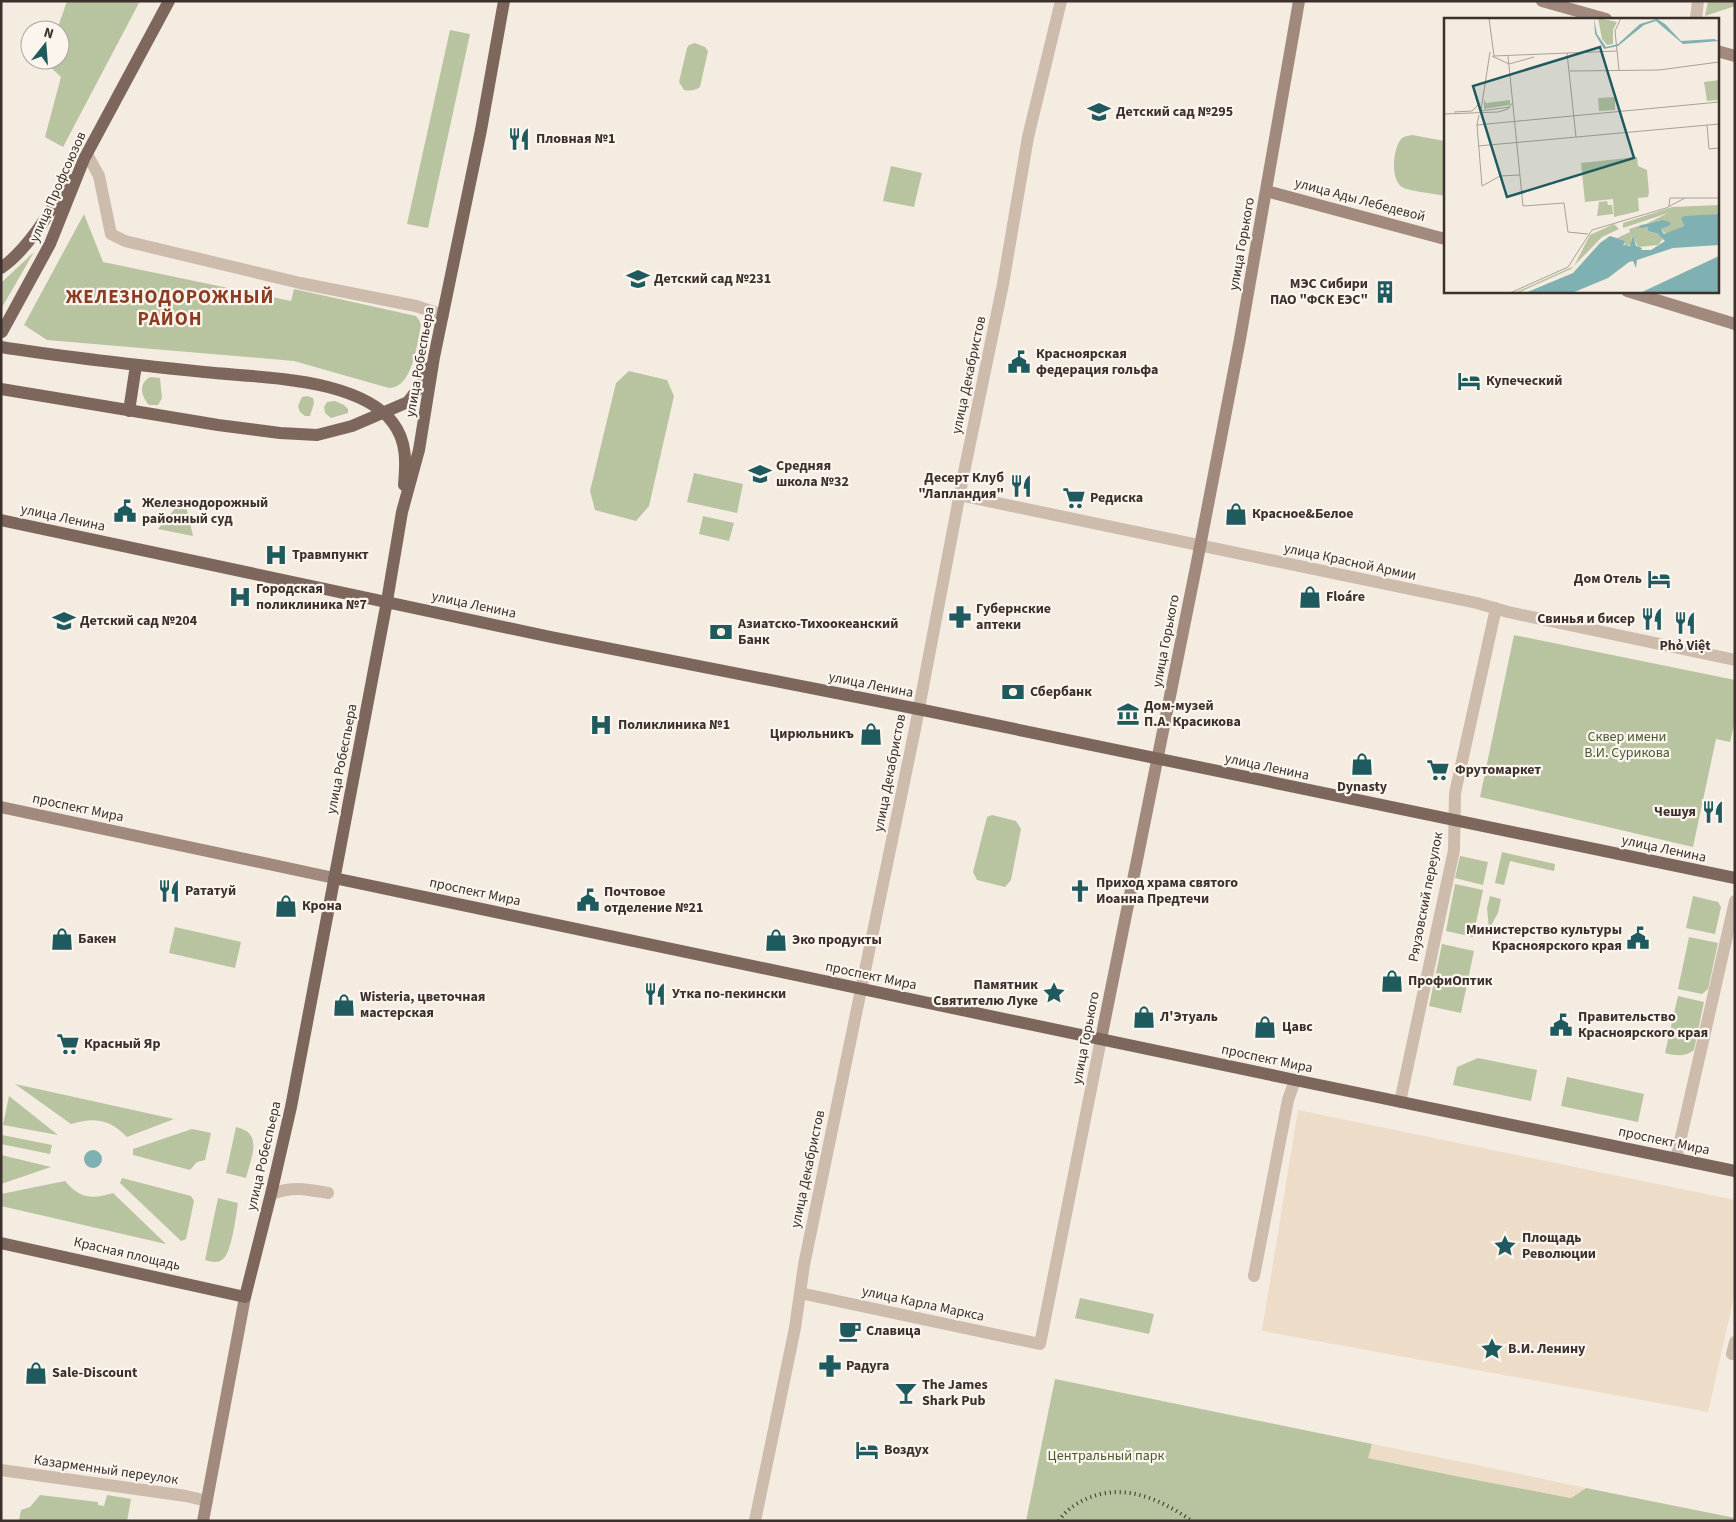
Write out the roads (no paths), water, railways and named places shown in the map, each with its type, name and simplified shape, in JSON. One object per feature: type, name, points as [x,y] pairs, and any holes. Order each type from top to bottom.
[{"type":"main road","name":"улица Профсоюзов","points":[[2,332],[50,244],[85,156],[169,1]]},
{"type":"main road","name":"улица Горького","points":[[1101,1039],[1200,546],[1299,1]]},
{"type":"main road","points":[[1542,1],[1602,18]]},
{"type":"main road","name":"улица Робеспьера","points":[[203,1521],[245,1296],[272,1194],[290,1107],[387,602],[402,512],[419,450],[434,357],[505,5]]},
{"type":"main road","points":[[1718,51],[1735,56]]},
{"type":"main road","points":[[1,268],[10,262],[41,226],[85,156]]},
{"type":"main road","name":"улица Ады Лебедевой","points":[[1266,191],[1444,239]]},
{"type":"main road","points":[[1630,292],[1735,324]]},
{"type":"main road","points":[[1,347],[71,358],[286,380],[327,386],[353,394],[383,413],[394,423],[405,450],[402,512]]},
{"type":"main road","points":[[1,389],[130,411],[280,433],[317,435],[352,426],[408,402],[420,385],[434,357]]},
{"type":"main road","points":[[130,411],[136,365]]},
{"type":"main road","name":"улица Ленина","points":[[1,520],[688,665],[918,709],[1157,760],[1735,878]]},
{"type":"main road","name":"проспект Мира","points":[[1,807],[860,989],[1735,1171]]},
{"type":"main road","name":"Красная площадь","points":[[1,1243],[245,1296]]},
{"type":"street","name":"улица Декабристов","points":[[755,1521],[795,1328],[804,1265],[1003,284],[1028,137],[1061,1]]},
{"type":"street","points":[[1696,18],[1698,1]]},
{"type":"street","points":[[85,156],[98,176],[111,234],[125,241],[300,283],[416,306],[443,314]]},
{"type":"street","name":"улица Красной Армии","points":[[959,495],[1735,660]]},
{"type":"street","name":"Ряузовский переулок","points":[[1400,1102],[1454,850],[1455,793],[1496,608]]},
{"type":"street","points":[[1676,1159],[1735,901]]},
{"type":"street","name":"улица Горького","points":[[1040,1344],[1101,1039]]},
{"type":"street","points":[[1254,1276],[1288,1100],[1295,1080]]},
{"type":"street","points":[[272,1194],[298,1188],[328,1193]]},
{"type":"street","name":"улица Карла Маркса","points":[[800,1293],[1040,1344]]},
{"type":"street","name":"Казарменный переулок","points":[[1,1470],[207,1500]]},
{"type":"water","points":[[89,1150],[97,1150],[102,1155],[100,1166],[89,1168],[84,1163],[84,1155]]},
{"type":"railway","points":[[1059,1521],[1067,1511],[1082,1501],[1100,1494],[1114,1492],[1141,1495],[1167,1506],[1192,1521]]},
{"type":"place","name":"Детский сад №295","points":[[1099,112]]},
{"type":"place","name":"Пловная №1","points":[[519,139]]},
{"type":"place","name":"Детский сад №231","points":[[638,279]]},
{"type":"place","name":"МЭС Сибири ПАО \"ФСК ЕЭС\"","points":[[1385,292]]},
{"type":"place","name":"Красноярская федерация гольфа","points":[[1019,362]]},
{"type":"place","name":"Купеческий","points":[[1469,381]]},
{"type":"place","name":"Средняя школа №32","points":[[760,474]]},
{"type":"place","name":"Десерт Клуб \"Лапландия\"","points":[[1021,486]]},
{"type":"place","name":"Редиска","points":[[1074,498]]},
{"type":"place","name":"Железнодорожный районный суд","points":[[125,511]]},
{"type":"place","name":"Красное&Белое","points":[[1236,514]]},
{"type":"place","name":"Травмпункт","points":[[276,555]]},
{"type":"place","name":"Дом Отель","points":[[1659,579]]},
{"type":"place","name":"Городская поликлиника №7","points":[[240,597]]},
{"type":"place","name":"Floáre","points":[[1310,597]]},
{"type":"place","name":"Губернские аптеки","points":[[960,617]]},
{"type":"place","name":"Свинья и бисер","points":[[1652,619]]},
{"type":"place","name":"Детский сад №204","points":[[64,621]]},
{"type":"place","name":"Phỏ Việt","points":[[1685,623]]},
{"type":"place","name":"Азиатско-Тихоокеанский Банк","points":[[721,632]]},
{"type":"place","name":"Сбербанк","points":[[1013,692]]},
{"type":"place","name":"Дом-музей П.А. Красикова","points":[[1128,714]]},
{"type":"place","name":"Поликлиника №1","points":[[601,725]]},
{"type":"place","name":"Цирюльникъ","points":[[871,734]]},
{"type":"place","name":"Dynasty","points":[[1362,764]]},
{"type":"place","name":"Фрутомаркет","points":[[1438,770]]},
{"type":"place","name":"Чешуя","points":[[1713,812]]},
{"type":"place","name":"Рататуй","points":[[169,891]]},
{"type":"place","name":"Приход храма святого Иоанна Предтечи","points":[[1080,891]]},
{"type":"place","name":"Почтовое отделение №21","points":[[588,900]]},
{"type":"place","name":"Крона","points":[[286,906]]},
{"type":"place","name":"Министерство культуры Красноярского края","points":[[1638,938]]},
{"type":"place","name":"Бакен","points":[[62,939]]},
{"type":"place","name":"Эко продукты","points":[[776,940]]},
{"type":"place","name":"ПрофиОптик","points":[[1392,981]]},
{"type":"place","name":"Памятник Святителю Луке","points":[[1054,993]]},
{"type":"place","name":"Утка по-пекински","points":[[655,994]]},
{"type":"place","name":"Wisteria, цветочная мастерская","points":[[344,1005]]},
{"type":"place","name":"Л'Этуаль","points":[[1144,1017]]},
{"type":"place","name":"Правительство Красноярского края","points":[[1561,1025]]},
{"type":"place","name":"Цавс","points":[[1265,1027]]},
{"type":"place","name":"Красный Яр","points":[[68,1044]]},
{"type":"place","name":"Площадь Революции","points":[[1505,1246]]},
{"type":"place","name":"Славица","points":[[850,1331]]},
{"type":"place","name":"В.И. Ленину","points":[[1492,1349]]},
{"type":"place","name":"Радуга","points":[[830,1366]]},
{"type":"place","name":"Sale-Discount","points":[[36,1373]]},
{"type":"place","name":"The James Shark Pub","points":[[906,1393]]},
{"type":"place","name":"Воздух","points":[[867,1450]]},
{"type":"district","name":"ЖЕЛЕЗНОДОРОЖНЫЙ РАЙОН","points":[[170,308]]},
{"type":"park label","name":"Сквер имени В.И. Сурикова","points":[[1627,746]]},
{"type":"park label","name":"Центральный парк","points":[[1106,1456]]}]
